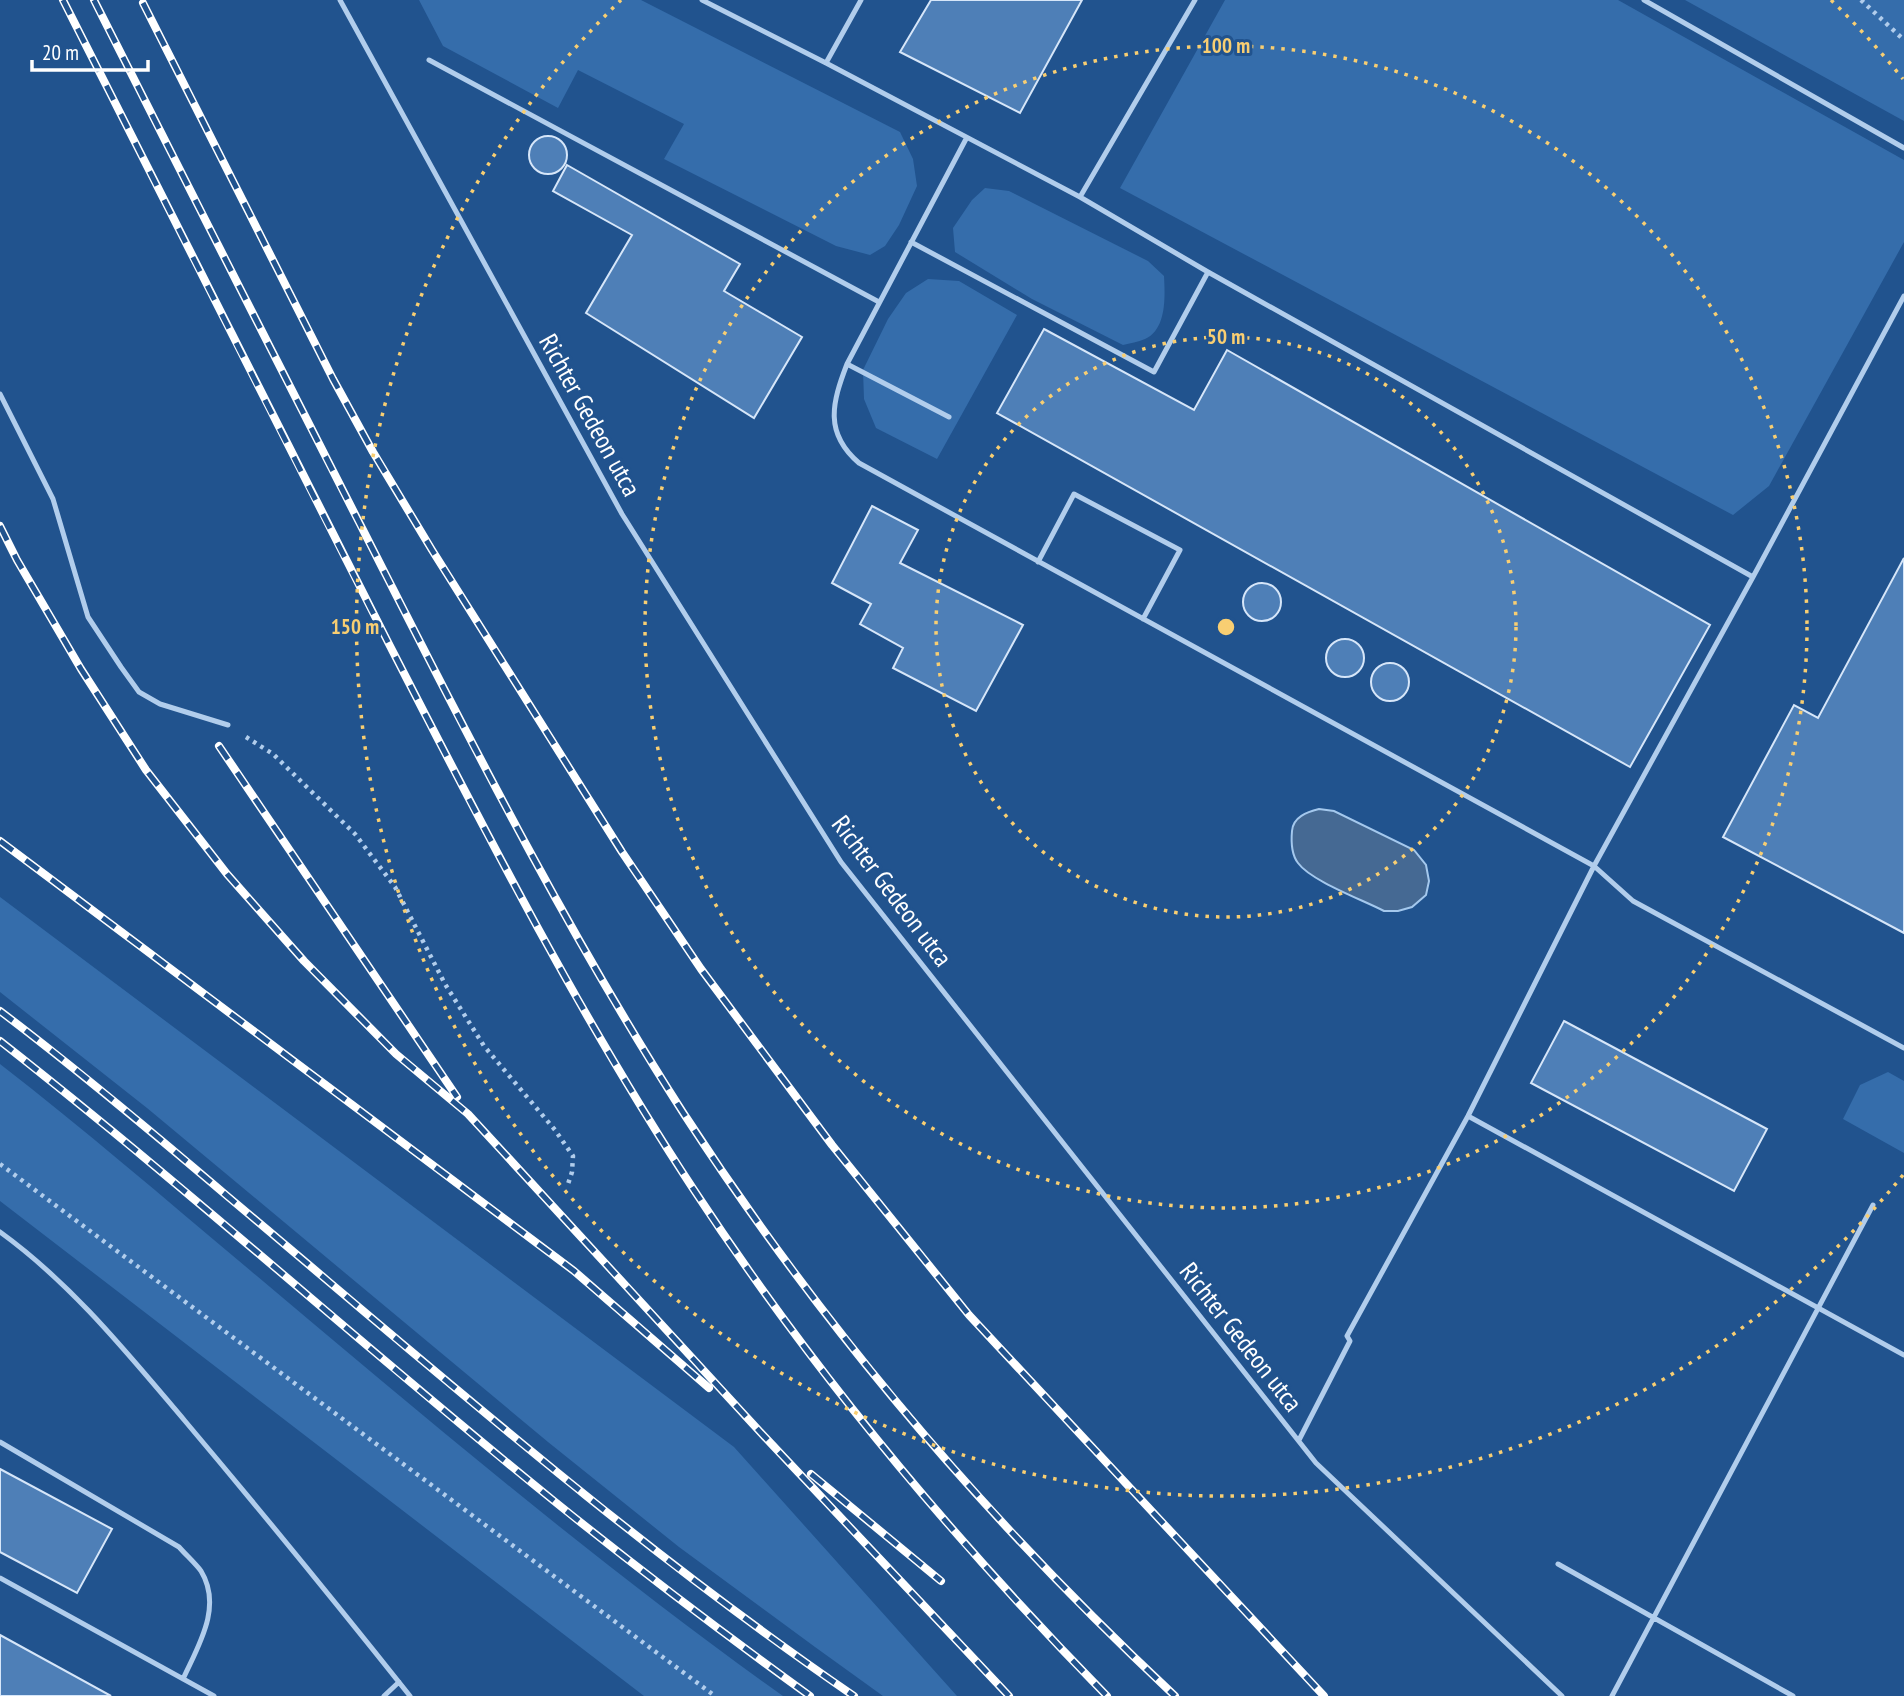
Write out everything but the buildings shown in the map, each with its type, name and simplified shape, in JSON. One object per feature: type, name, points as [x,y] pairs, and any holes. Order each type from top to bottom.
[{"type":"lane","name":"Richter Gedeon utca","points":[[340,0],[622,513],[841,862],[1316,1463],[1562,1696]]},
{"type":"lane","points":[[702,0],[1080,197],[1208,272],[1753,577]]},
{"type":"lane","points":[[826,63],[861,0]]},
{"type":"lane","points":[[1080,197],[1195,0]]},
{"type":"lane","points":[[1644,0],[1904,148]]},
{"type":"lane","points":[[429,60],[879,302]]},
{"type":"lane","points":[[966,139],[847,364],[836,392],[834,412],[837,432],[844,450],[859,463],[1594,866],[1633,901],[1904,1048]]},
{"type":"lane","points":[[911,242],[1154,372],[1208,272]]},
{"type":"lane","points":[[1298,1440],[1350,1341],[1347,1336],[1468,1116],[1594,866],[1904,296]]},
{"type":"lane","points":[[847,364],[949,417]]},
{"type":"lane","points":[[0,394],[53,499],[88,617],[121,667],[139,692],[160,704],[228,725]]},
{"type":"lane","points":[[1038,562],[1074,494],[1180,550],[1143,619]]},
{"type":"lane","points":[[1468,1116],[1904,1355]]},
{"type":"lane","points":[[1612,1696],[1873,1205]]},
{"type":"lane","points":[[0,1232],[99,1320],[410,1696]]},
{"type":"lane","points":[[0,1442],[179,1547],[201,1571],[208,1590],[210,1610],[205,1629],[183,1679]]},
{"type":"lane","points":[[1558,1564],[1793,1696]]},
{"type":"lane","points":[[0,1578],[214,1696]]},
{"type":"lane","points":[[384,1696],[399,1682]]},
{"type":"path","points":[[1861,0],[1904,40]]},
{"type":"path","points":[[228,725],[273,754],[306,785],[355,834],[395,887],[445,984],[484,1046],[555,1130],[573,1156],[567,1187]]},
{"type":"path","points":[[0,1164],[715,1696]]},
{"type":"shaded area","points":[[419,0],[641,0],[900,132],[913,159],[917,186],[899,225],[885,246],[870,255],[836,246],[664,159],[684,124],[578,70],[558,108],[443,46]]},
{"type":"shaded area","points":[[1225,0],[1618,0],[1904,160],[1904,242],[1769,486],[1733,515],[1120,188]]},
{"type":"shaded area","points":[[1685,0],[1904,0],[1904,121]]},
{"type":"shaded area","points":[[985,188],[1009,191],[1148,261],[1164,276],[1165,293],[1161,320],[1152,334],[1123,345],[1032,299],[955,252],[953,228],[972,200]]},
{"type":"shaded area","points":[[928,279],[959,281],[1017,315],[937,459],[876,428],[864,399],[863,370],[888,319],[906,293]]},
{"type":"shaded area","points":[[1319,809],[1334,811],[1414,850],[1426,865],[1429,881],[1426,895],[1412,907],[1384,911],[1325,883],[1305,870],[1293,852],[1293,826],[1301,816]]},
{"type":"shaded area","points":[[0,897],[734,1447],[957,1696],[883,1696],[679,1547],[548,1442],[147,1108],[0,992]]},
{"type":"shaded area","points":[[0,1064],[510,1487],[645,1594],[783,1696],[644,1696],[0,1201]]},
{"type":"shaded area","points":[[1888,1072],[1904,1081],[1904,1153],[1843,1119],[1860,1085]]},
{"type":"railway","points":[[63,0],[462,785],[573,991],[652,1125],[740,1258],[837,1389],[941,1516],[1107,1696]]},
{"type":"railway","points":[[94,0],[494,784],[604,984],[684,1114],[793,1270],[912,1420],[1040,1562],[1175,1696]]},
{"type":"railway","points":[[143,3],[333,379],[373,452],[622,852],[701,969],[832,1145],[969,1315],[1324,1696]]},
{"type":"railway","points":[[0,526],[81,669],[146,770],[227,874],[304,961],[396,1054],[468,1114],[763,1435],[1009,1696]]},
{"type":"railway","points":[[219,746],[457,1097]]},
{"type":"railway","points":[[0,841],[574,1271],[709,1388]]},
{"type":"railway","points":[[0,1011],[114,1101],[612,1516],[691,1578],[854,1696]]},
{"type":"railway","points":[[0,1041],[140,1154],[554,1501],[680,1600],[810,1696]]},
{"type":"railway","points":[[811,1474],[941,1581]]}]
